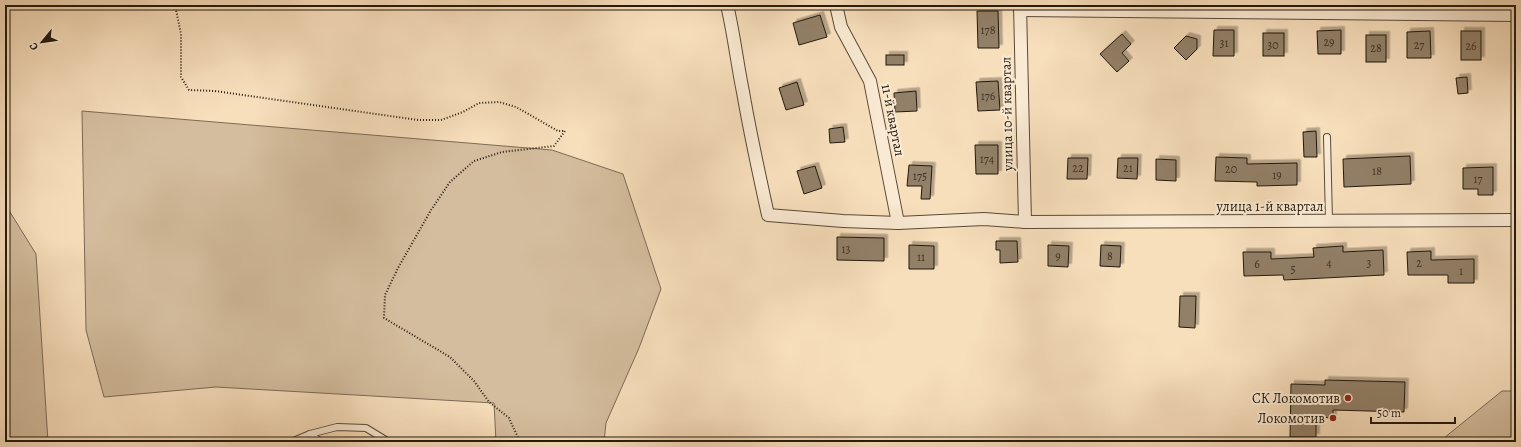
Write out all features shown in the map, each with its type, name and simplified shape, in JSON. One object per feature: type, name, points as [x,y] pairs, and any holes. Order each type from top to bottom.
[{"type":"street","name":"улица 1-й квартал","points":[[727,5],[756,163],[768,214],[843,221],[898,223],[984,219],[1025,222],[1516,220]]},
{"type":"street","name":"11-й квартал","points":[[836,5],[842,27],[870,81],[898,223]]},
{"type":"street","points":[[1020,8],[1516,15]]},
{"type":"street","name":"улица 10-й квартал","points":[[1020,8],[1025,222]]},
{"type":"lane","points":[[1327,137],[1329,221]]},
{"type":"lane","points":[[291,442],[310,434],[337,427],[366,428],[389,442]]},
{"type":"lane","points":[[310,434],[321,442]]},
{"type":"path","points":[[176,5],[181,34],[181,77],[189,90],[223,92],[418,120],[441,120],[463,112],[479,102],[499,102],[516,107],[558,131],[565,132],[554,146],[502,152],[474,162],[450,182],[431,210],[398,268],[385,295],[384,318],[450,357],[474,381],[489,402],[509,418],[520,442]]},
{"type":"shaded area","points":[[82,111],[552,150],[623,174],[661,289],[639,348],[606,423],[604,442],[496,442],[494,403],[216,387],[104,397],[86,330]]},
{"type":"shaded area","points":[[5,204],[36,254],[48,442],[5,442]]},
{"type":"shaded area","points":[[1502,391],[1516,391],[1516,442],[1439,442]]},
{"type":"building","points":[[977,11],[998,11],[999,48],[978,48]]},
{"type":"building","points":[[820,15],[827,37],[799,45],[793,23]]},
{"type":"building","points":[[1214,30],[1234,30],[1234,56],[1213,56]]},
{"type":"building","points":[[1341,30],[1341,54],[1318,54],[1317,31]]},
{"type":"building","points":[[1430,31],[1431,58],[1407,58],[1407,32]]},
{"type":"building","points":[[1461,31],[1481,31],[1481,60],[1461,60]]},
{"type":"building","points":[[1263,33],[1284,33],[1284,56],[1263,56]]},
{"type":"building","points":[[1122,34],[1131,44],[1122,53],[1129,61],[1117,72],[1100,54]]},
{"type":"building","points":[[1366,35],[1386,35],[1386,62],[1366,62]]},
{"type":"building","points":[[1186,36],[1197,39],[1197,49],[1186,60],[1174,48]]},
{"type":"building","points":[[886,55],[904,55],[904,65],[886,65]]},
{"type":"building","points":[[1467,77],[1468,93],[1458,94],[1456,78]]},
{"type":"building","points":[[998,81],[1000,110],[978,111],[976,82]]},
{"type":"building","points":[[797,82],[804,105],[786,110],[779,88]]},
{"type":"building","points":[[916,91],[917,111],[895,112],[894,93]]},
{"type":"building","points":[[843,127],[845,142],[830,143],[829,129]]},
{"type":"building","points":[[1316,131],[1317,157],[1304,157],[1303,132]]},
{"type":"building","points":[[975,145],[998,145],[998,174],[976,174]]},
{"type":"building","points":[[1410,156],[1411,184],[1344,187],[1343,159]]},
{"type":"building","points":[[1216,157],[1247,158],[1247,164],[1297,163],[1297,185],[1257,186],[1257,182],[1215,181]]},
{"type":"building","points":[[1068,158],[1088,158],[1087,179],[1067,179]]},
{"type":"building","points":[[1118,158],[1138,158],[1137,179],[1117,178]]},
{"type":"building","points":[[1156,159],[1176,160],[1176,181],[1156,180]]},
{"type":"building","points":[[909,165],[932,166],[930,199],[921,199],[922,186],[907,186]]},
{"type":"building","points":[[815,166],[822,188],[804,194],[797,171]]},
{"type":"building","points":[[1493,167],[1493,195],[1478,195],[1478,189],[1463,189],[1463,168]]},
{"type":"building","points":[[837,237],[884,238],[884,261],[837,260]]},
{"type":"building","points":[[996,241],[1017,241],[1018,262],[1000,263],[1000,250],[996,250]]},
{"type":"building","points":[[909,245],[934,246],[934,269],[909,269]]},
{"type":"building","points":[[1048,245],[1069,246],[1068,267],[1048,266]]},
{"type":"building","points":[[1101,245],[1121,246],[1120,267],[1100,266]]},
{"type":"building","points":[[1343,246],[1343,252],[1383,250],[1384,275],[1284,280],[1283,275],[1244,276],[1243,252],[1271,252],[1271,259],[1314,257],[1313,248]]},
{"type":"building","points":[[1431,251],[1431,260],[1474,259],[1474,283],[1448,283],[1448,275],[1408,275],[1407,252]]},
{"type":"building","points":[[1180,296],[1196,296],[1195,328],[1179,327]]},
{"type":"building","name":"СК Локомотив","points":[[1325,380],[1405,382],[1404,412],[1333,410],[1333,418],[1316,417],[1316,437],[1290,437],[1291,384],[1325,385]]},
{"type":"place","name":"СК Локомотив","points":[[1348,398]]},
{"type":"place","name":"Локомотив","points":[[1333,418]]}]
